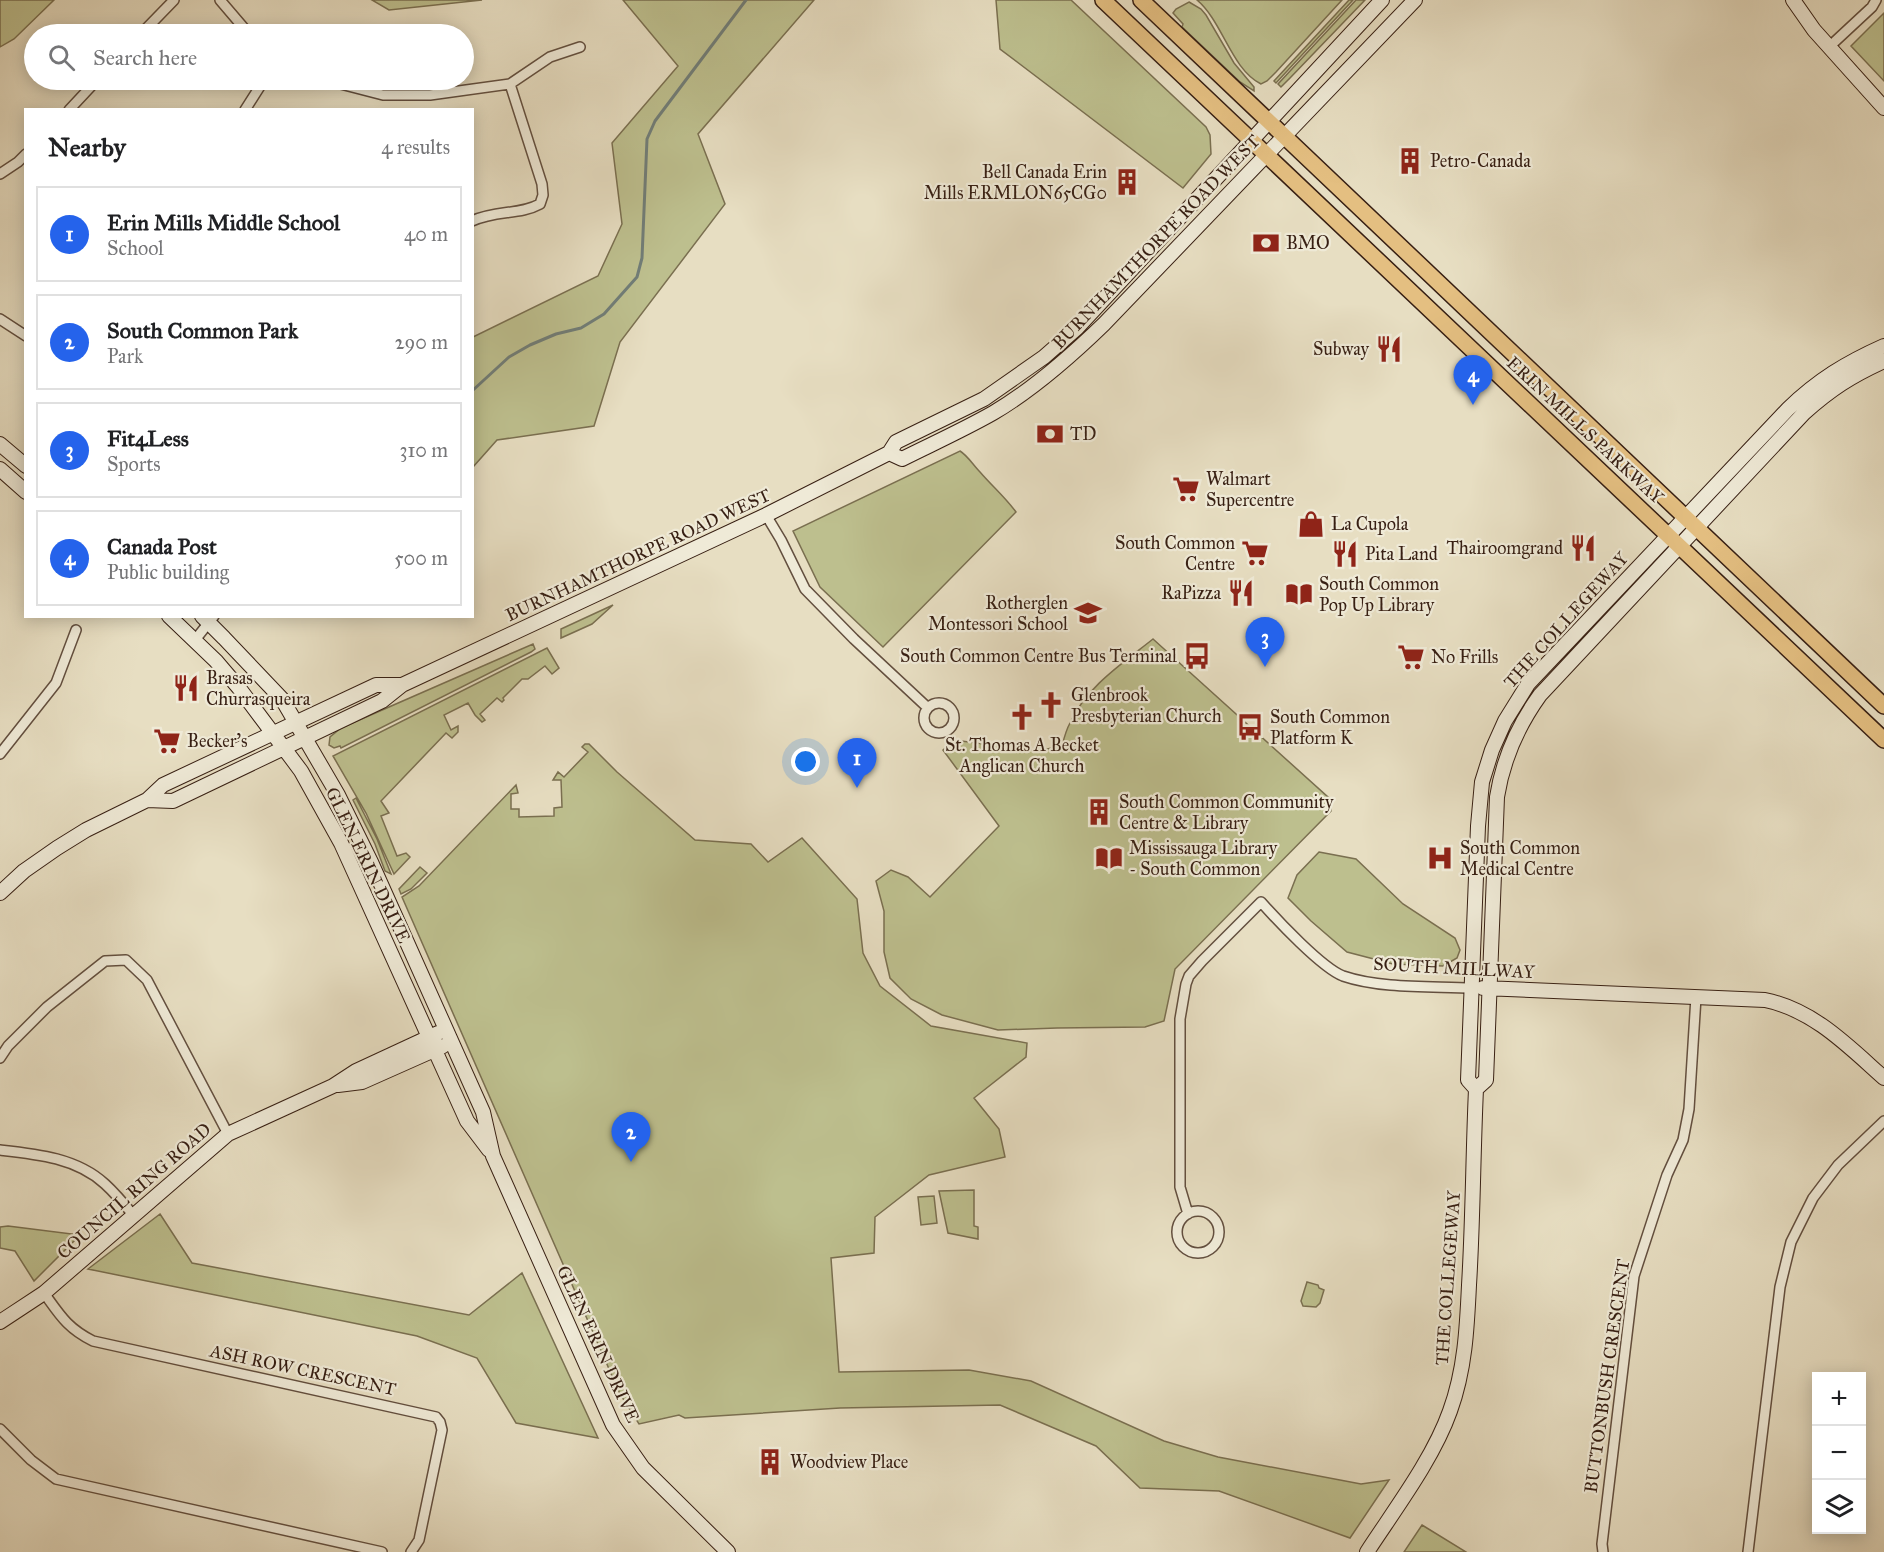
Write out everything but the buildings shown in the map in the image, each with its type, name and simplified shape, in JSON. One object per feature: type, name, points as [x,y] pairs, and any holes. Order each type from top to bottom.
[{"type":"main road","name":"ERIN MILLS PARKWAY","points":[[1102,0],[1884,740]]},
{"type":"main road","name":"ERIN MILLS PARKWAY","points":[[1143,2],[1884,706]]},
{"type":"street","points":[[151,24],[174,0]]},
{"type":"street","points":[[220,0],[240,24]]},
{"type":"street","name":"BURNHAMTHORPE ROAD WEST","points":[[147,800],[173,801],[382,701],[402,685],[766,515],[889,453],[896,442],[984,399],[1056,347],[1091,313],[1382,0]]},
{"type":"street","name":"BURNHAMTHORPE ROAD WEST","points":[[889,453],[902,459],[944,439],[993,413],[1052,372],[1104,324],[1415,0]]},
{"type":"street","points":[[1793,0],[1829,48],[1884,108]]},
{"type":"street","points":[[1829,48],[1872,7],[1876,0]]},
{"type":"street","points":[[474,89],[510,84],[550,57],[580,47]]},
{"type":"street","points":[[474,220],[485,215],[529,210],[540,204],[543,195],[542,184],[510,84]]},
{"type":"street","points":[[71,108],[88,90]]},
{"type":"street","points":[[246,108],[258,90]]},
{"type":"street","points":[[362,90],[383,96],[430,95],[466,90]]},
{"type":"street","points":[[0,174],[24,156]]},
{"type":"street","points":[[0,319],[24,335]]},
{"type":"street","name":"THE COLLEGEWAY","points":[[1367,1552],[1421,1468],[1450,1412],[1458,1386],[1466,1335],[1476,1089],[1468,1080],[1478,826],[1482,782],[1492,750],[1505,721],[1528,684],[1788,409],[1810,387],[1848,363],[1884,346]]},
{"type":"street","name":"THE COLLEGEWAY","points":[[1476,1089],[1486,1080],[1497,797],[1501,770],[1528,712],[1540,695],[1804,413],[1831,389],[1884,361]]},
{"type":"street","points":[[0,444],[24,464]]},
{"type":"street","points":[[0,470],[24,490]]},
{"type":"street","points":[[766,515],[805,589],[854,639],[928,708]]},
{"type":"street","name":"GLEN ERIN DRIVE","points":[[171,618],[195,640],[239,688],[302,771],[341,843],[467,1121],[493,1156]]},
{"type":"street","points":[[195,640],[208,619]]},
{"type":"street","name":"GLEN ERIN DRIVE","points":[[208,619],[282,699],[360,838],[483,1112],[493,1156],[613,1425],[643,1468],[728,1552]]},
{"type":"street","points":[[0,754],[56,682],[76,630]]},
{"type":"street","name":"BURNHAMTHORPE ROAD WEST","points":[[3,885],[95,825],[147,800],[163,784],[376,685],[402,685]]},
{"type":"street","name":"SOUTH MILLWAY","points":[[1188,1214],[1180,1187],[1180,1019],[1186,984],[1189,976],[1202,961],[1261,902],[1312,953],[1341,975],[1365,981],[1472,988],[1765,1000],[1779,1003],[1812,1017],[1884,1078]]},
{"type":"street","points":[[0,1058],[8,1046],[47,1007],[97,968],[105,962],[126,960],[147,980],[228,1134]]},
{"type":"street","name":"BUTTONBUSH CRESCENT","points":[[1603,1552],[1602,1544],[1634,1276],[1667,1175],[1683,1140],[1689,1109],[1696,997]]},
{"type":"street","name":"COUNCIL RING ROAD","points":[[432,1043],[446,1029]]},
{"type":"street","name":"COUNCIL RING ROAD","points":[[0,1322],[44,1293],[228,1134],[333,1086],[356,1071],[432,1043],[452,1042]]},
{"type":"street","points":[[1748,1552],[1780,1287],[1791,1242],[1813,1198],[1838,1166],[1884,1121]]},
{"type":"street","points":[[0,1150],[35,1154],[76,1165],[104,1184],[134,1216]]},
{"type":"street","points":[[1194,1211],[1207,1212],[1217,1221],[1220,1233],[1211,1250],[1205,1253],[1192,1253],[1181,1245],[1177,1232],[1178,1225],[1188,1214],[1194,1211]]},
{"type":"street","name":"ASH ROW CRESCENT","points":[[44,1293],[76,1333],[93,1341],[436,1417],[442,1430],[419,1540],[411,1552]]},
{"type":"street","points":[[0,1429],[31,1460],[56,1479],[382,1552]]},
{"type":"green space","points":[[0,0],[54,0],[29,24],[24,24],[24,29],[14,39],[0,47]]},
{"type":"green space","points":[[372,0],[482,0],[389,10]]},
{"type":"green space","points":[[623,0],[814,0],[698,134],[725,204],[620,342],[594,426],[497,440],[474,466],[474,337],[598,276],[622,224],[612,143],[678,66]]},
{"type":"green space","points":[[996,0],[1071,0],[1206,127],[1210,135],[1211,154],[1183,188],[1000,49]]},
{"type":"green space","points":[[1197,0],[1342,0],[1276,72],[1261,84],[1242,68],[1214,20]]},
{"type":"green space","points":[[1349,0],[1353,0],[1276,83],[1274,81]]},
{"type":"green space","points":[[1356,0],[1365,0],[1281,87],[1278,84]]},
{"type":"green space","points":[[1189,2],[1206,15],[1234,63],[1254,87],[1254,91],[1240,82],[1182,27],[1183,24],[1173,13]]},
{"type":"green space","points":[[1884,13],[1884,81],[1851,46]]},
{"type":"green space","points":[[960,451],[1016,512],[883,647],[820,587],[793,531]]},
{"type":"green space","points":[[613,605],[592,624],[561,638],[561,629]]},
{"type":"green space","points":[[1153,639],[1329,798],[1331,811],[1175,969],[1164,1021],[1145,1027],[998,1030],[942,1015],[911,999],[890,978],[884,952],[884,911],[876,881],[891,870],[908,877],[930,897],[999,826],[943,750],[954,740],[1037,751],[1062,746],[1065,734],[1077,710],[1095,687]]},
{"type":"green space","points":[[533,644],[535,649],[531,652],[341,748],[329,745],[330,737],[341,728]]},
{"type":"green space","points":[[547,648],[559,668],[552,674],[545,666],[528,679],[522,679],[503,698],[502,702],[497,698],[480,714],[485,720],[482,722],[468,703],[444,715],[451,730],[458,726],[458,732],[452,738],[446,733],[381,801],[389,813],[381,816],[397,856],[406,853],[410,857],[394,874],[366,813],[333,756]]},
{"type":"green space","points":[[589,744],[617,772],[695,840],[751,844],[768,862],[802,838],[857,899],[863,953],[880,986],[931,1026],[1027,1043],[1026,1057],[974,1098],[999,1129],[1005,1157],[929,1175],[875,1217],[874,1253],[831,1258],[839,1372],[969,1370],[1031,1381],[1164,1441],[1218,1457],[1361,1484],[1389,1480],[1350,1538],[1219,1491],[1140,1488],[1096,1446],[1000,1405],[840,1408],[685,1418],[679,1415],[639,1424],[620,1394],[402,897],[419,886],[516,785],[518,793],[511,794],[511,809],[519,809],[519,817],[554,816],[554,808],[562,807],[561,780],[553,780],[558,772],[564,777],[588,752],[582,747]]},
{"type":"green space","points":[[356,798],[377,839],[391,874],[385,871],[375,844],[353,800]]},
{"type":"green space","points":[[1319,852],[1356,859],[1403,904],[1455,938],[1460,950],[1457,958],[1443,966],[1393,964],[1347,952],[1288,898],[1297,875]]},
{"type":"green space","points":[[420,867],[427,873],[411,889],[401,894],[399,889]]},
{"type":"green space","points":[[974,1190],[974,1226],[978,1227],[978,1239],[948,1233],[939,1191]]},
{"type":"green space","points":[[934,1196],[937,1223],[921,1225],[918,1197]]},
{"type":"green space","points":[[160,1214],[192,1263],[469,1315],[522,1273],[598,1438],[516,1423],[477,1358],[417,1336],[88,1269]]},
{"type":"green space","points":[[0,1227],[80,1235],[34,1281],[15,1251],[0,1248]]},
{"type":"green space","points":[[1307,1282],[1318,1285],[1324,1290],[1320,1303],[1316,1307],[1303,1306],[1301,1301]]},
{"type":"green space","points":[[1422,1525],[1466,1552],[1404,1552]]},
{"type":"waterway","points":[[474,389],[509,357],[556,334],[581,328],[604,314],[637,277],[642,258],[647,139],[655,121],[746,0]]},
{"type":"place","name":"Petro-Canada","points":[[1410,161]]},
{"type":"place","name":"Bell Canada Erin Mills ERMLON65CG0","points":[[1127,182]]},
{"type":"place","name":"BMO","points":[[1266,243]]},
{"type":"place","name":"Subway","points":[[1389,349]]},
{"type":"place","name":"Canada Post","points":[[1473,405]]},
{"type":"place","name":"TD","points":[[1050,434]]},
{"type":"place","name":"Walmart Supercentre","points":[[1186,489]]},
{"type":"place","name":"La Cupola","points":[[1311,524]]},
{"type":"place","name":"Thairoomgrand","points":[[1583,548]]},
{"type":"place","name":"South Common Centre","points":[[1255,553]]},
{"type":"place","name":"Pita Land","points":[[1345,554]]},
{"type":"place","name":"RaPizza","points":[[1241,593]]},
{"type":"place","name":"South Common Pop Up Library","points":[[1299,594]]},
{"type":"place","name":"Rotherglen Montessori School","points":[[1088,613]]},
{"type":"place","name":"South Common Centre Bus Terminal","points":[[1197,656]]},
{"type":"place","name":"No Frills","points":[[1411,657]]},
{"type":"place","name":"Fit4Less","points":[[1265,667]]},
{"type":"place","name":"Brasas Churrasqueira","points":[[186,688]]},
{"type":"place","name":"Glenbrook Presbyterian Church","points":[[1051,705]]},
{"type":"place","name":"St. Thomas A Becket Anglican Church","points":[[1022,717]]},
{"type":"place","name":"South Common Platform K","points":[[1250,727]]},
{"type":"place","name":"Becker's","points":[[167,741]]},
{"type":"place","name":"Erin Mills Middle School","points":[[857,788]]},
{"type":"place","name":"South Common Community Centre & Library","points":[[1099,812]]},
{"type":"place","name":"Mississauga Library - South Common","points":[[1109,858]]},
{"type":"place","name":"South Common Medical Centre","points":[[1440,858]]},
{"type":"place","name":"South Common Park","points":[[631,1162]]},
{"type":"place","name":"Woodview Place","points":[[770,1462]]}]
